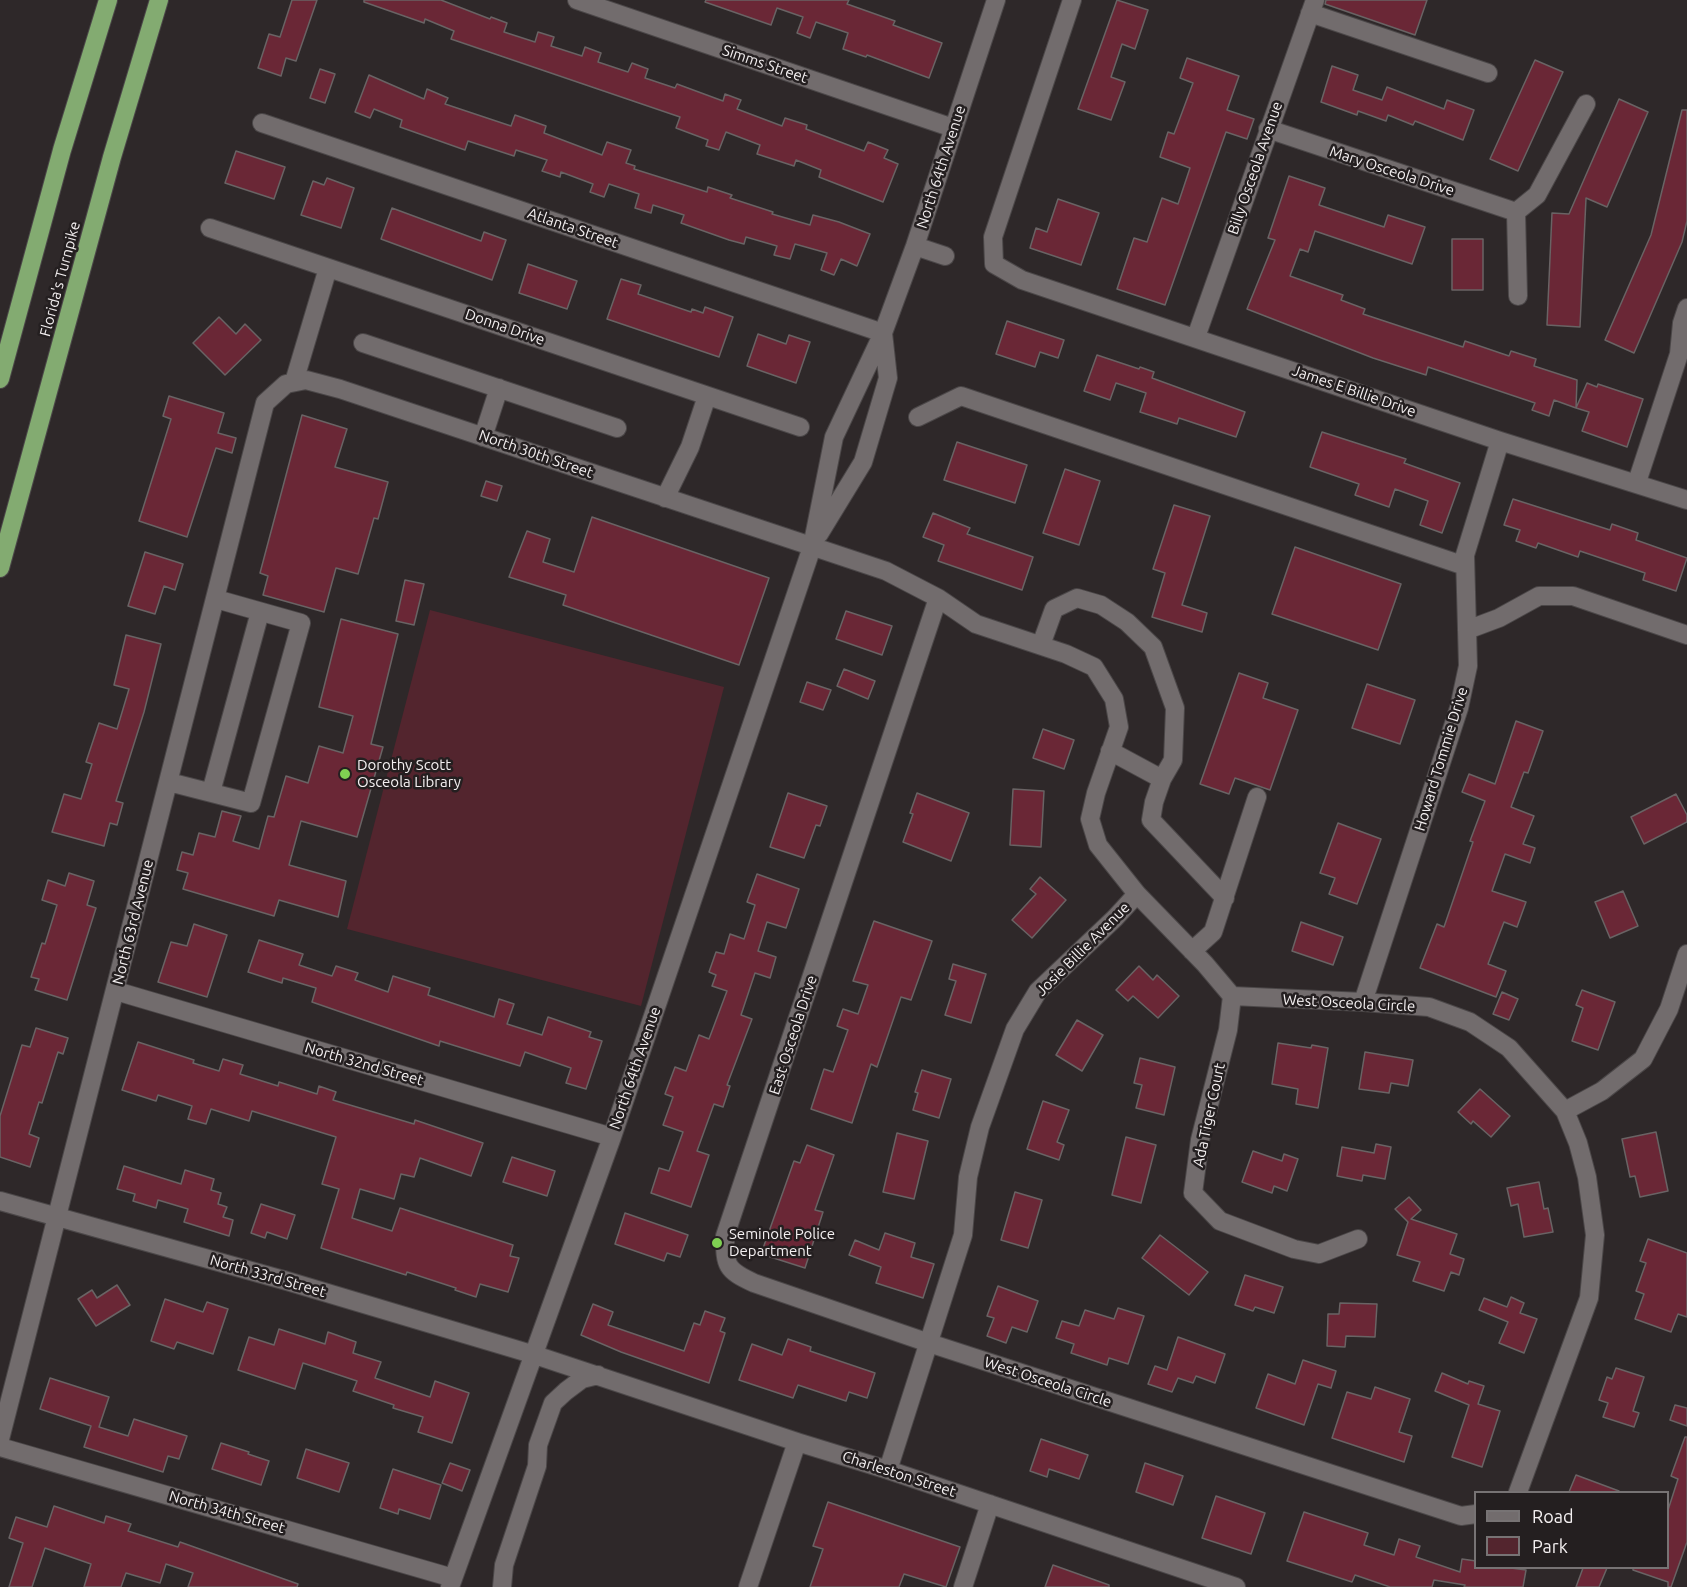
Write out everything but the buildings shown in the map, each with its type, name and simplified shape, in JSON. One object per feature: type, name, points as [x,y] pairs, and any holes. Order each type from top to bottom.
[{"type":"highway","name":"Florida's Turnpike","points":[[0,379],[62,150],[108,0]]},
{"type":"highway","name":"Florida's Turnpike","points":[[0,568],[112,157],[159,0]]},
{"type":"street","name":"Simms Street","points":[[577,0],[953,128]]},
{"type":"street","name":"North 64th Avenue","points":[[452,1583],[612,1137],[812,547],[834,437],[883,333],[915,246],[996,0]]},
{"type":"street","name":"James E Billie Drive","points":[[1072,0],[993,237],[994,264],[1022,280],[1500,441],[1636,482],[1687,500]]},
{"type":"street","points":[[1312,6],[1488,73]]},
{"type":"street","name":"Billy Osceola Avenue","points":[[1196,337],[1312,6]]},
{"type":"street","points":[[1518,296],[1516,212],[1537,195],[1586,104]]},
{"type":"street","name":"Atlanta Street","points":[[262,123],[883,333]]},
{"type":"street","name":"Mary Osceola Drive","points":[[1268,129],[1516,212]]},
{"type":"street","name":"Donna Drive","points":[[210,228],[800,427]]},
{"type":"street","points":[[915,246],[945,256]]},
{"type":"street","points":[[294,382],[328,268]]},
{"type":"street","points":[[1636,482],[1679,354],[1682,323],[1687,308]]},
{"type":"street","name":"North 64th Avenue","points":[[812,547],[863,462],[888,378],[883,333]]},
{"type":"street","points":[[363,343],[616,428]]},
{"type":"street","name":"North 30th Street","points":[[294,382],[306,380],[340,389],[812,547]]},
{"type":"street","name":"North 63rd Avenue","points":[[0,1439],[265,404],[286,384],[294,382]]},
{"type":"street","points":[[483,436],[499,388]]},
{"type":"street","points":[[665,498],[690,447],[707,396]]},
{"type":"street","points":[[918,417],[961,396],[1465,566]]},
{"type":"street","name":"Howard Tommie Drive","points":[[1363,1002],[1459,708],[1468,666],[1465,555],[1500,441]]},
{"type":"street","name":"Josie Billie Avenue","points":[[812,547],[886,571],[939,598],[976,624],[1066,654],[1094,667],[1114,699],[1119,727],[1096,793],[1090,819],[1098,845],[1137,894],[1038,991],[1015,1029],[980,1127],[968,1177],[963,1235],[888,1470]]},
{"type":"street","points":[[1467,630],[1499,618],[1539,596],[1573,596],[1687,635]]},
{"type":"street","name":"East Osceola Drive","points":[[929,1343],[754,1284],[734,1274],[725,1259],[725,1236],[939,598]]},
{"type":"street","points":[[1041,645],[1054,609],[1077,598],[1101,605],[1127,622],[1153,647],[1175,708],[1173,760],[1162,780],[1154,802],[1151,820],[1225,898]]},
{"type":"street","points":[[169,782],[251,803],[302,623],[216,599]]},
{"type":"street","points":[[211,792],[260,612]]},
{"type":"street","points":[[1110,751],[1162,780]]},
{"type":"street","points":[[1192,951],[1213,932],[1257,797]]},
{"type":"street","points":[[1137,894],[1232,996]]},
{"type":"street","points":[[1565,1111],[1602,1091],[1643,1059],[1669,1009],[1687,954]]},
{"type":"street","name":"North 32nd Street","points":[[116,991],[612,1137]]},
{"type":"street","name":"West Osceola Circle","points":[[1232,996],[1429,1007],[1470,1022],[1509,1048],[1565,1111],[1578,1143],[1587,1177],[1595,1235],[1589,1298],[1518,1491]]},
{"type":"street","name":"Ada Tiger Court","points":[[1232,996],[1228,1030],[1200,1140],[1193,1193],[1220,1221],[1294,1249],[1319,1254],[1358,1239]]},
{"type":"street","name":"North 33rd Street","points":[[0,1201],[287,1281],[561,1363]]},
{"type":"street","name":"West Osceola Circle","points":[[929,1343],[1461,1516],[1474,1514]]},
{"type":"street","name":"Charleston Street","points":[[561,1363],[1236,1587]]},
{"type":"street","points":[[502,1587],[504,1565],[537,1466],[538,1445],[553,1403],[582,1379],[598,1375]]},
{"type":"street","points":[[748,1587],[797,1442]]},
{"type":"street","name":"North 34th Street","points":[[0,1447],[452,1583]]},
{"type":"street","points":[[963,1587],[990,1504]]},
{"type":"green space","points":[[430,610],[724,687],[641,1006],[347,929]]},
{"type":"place","name":"Dorothy Scott Osceola Library","points":[[345,774]]},
{"type":"place","name":"Seminole Police Department","points":[[717,1243]]}]
